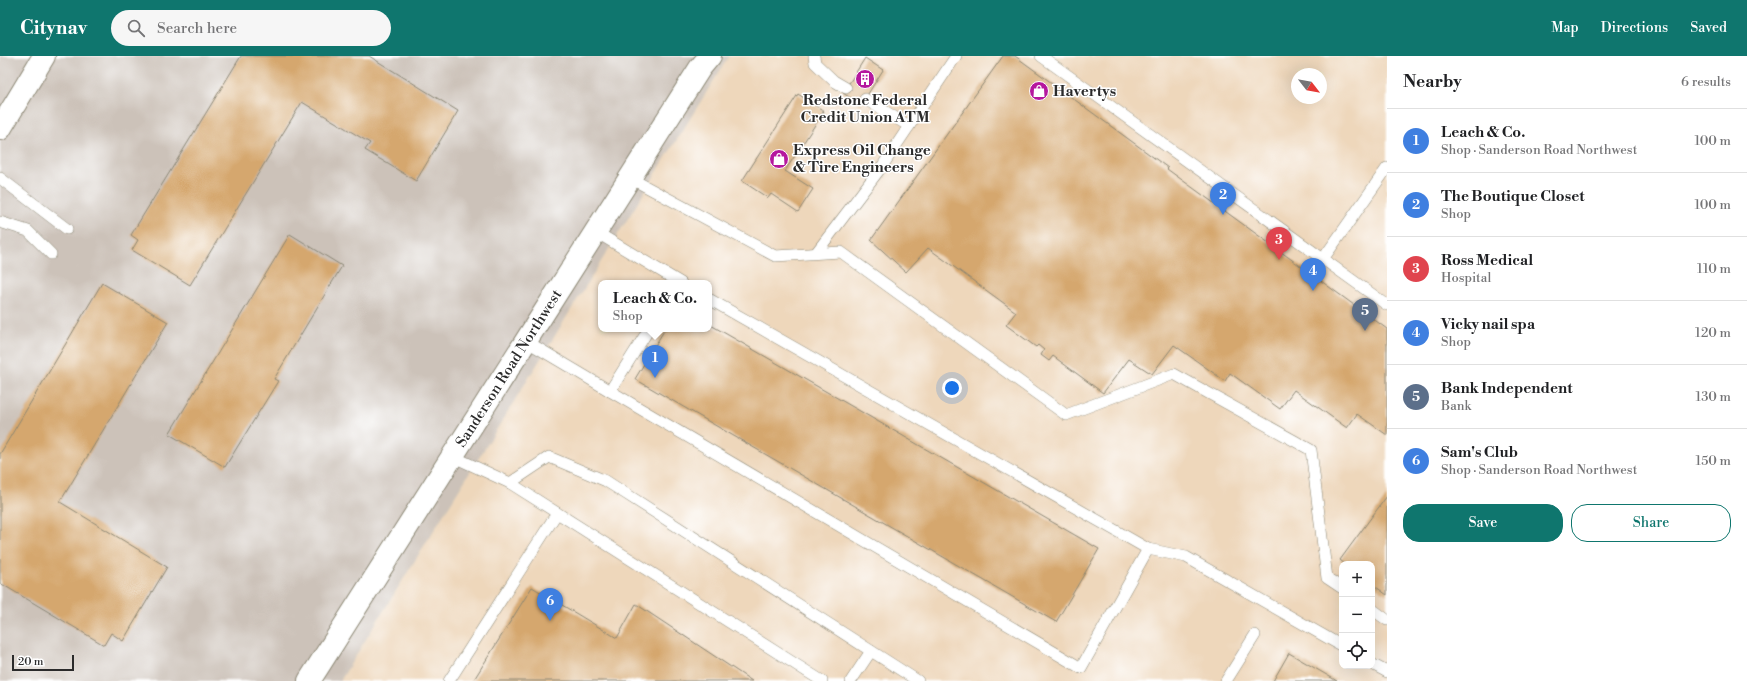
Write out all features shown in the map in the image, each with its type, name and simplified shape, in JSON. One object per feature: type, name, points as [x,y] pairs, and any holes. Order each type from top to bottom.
[{"type":"street","points":[[0,129],[44,56]]},
{"type":"street","name":"Sanderson Road Northwest","points":[[309,681],[700,68],[710,56]]},
{"type":"lane","points":[[814,56],[815,63],[834,81],[846,88]]},
{"type":"lane","points":[[816,253],[883,165],[956,56]]},
{"type":"lane","points":[[1041,56],[1387,305]]},
{"type":"lane","points":[[865,99],[909,126]]},
{"type":"lane","points":[[1324,259],[1387,168]]},
{"type":"lane","points":[[0,178],[67,229]]},
{"type":"lane","points":[[630,178],[775,256],[841,252],[1066,415],[1174,374],[1311,450],[1327,578],[1339,586]]},
{"type":"lane","points":[[0,222],[28,231],[52,254]]},
{"type":"lane","points":[[596,232],[675,280]]},
{"type":"lane","points":[[712,301],[1148,549],[1186,557],[1339,644]]},
{"type":"lane","points":[[610,391],[647,332]]},
{"type":"lane","points":[[526,341],[1082,668],[1148,549]]},
{"type":"lane","points":[[452,456],[510,483],[822,681]]},
{"type":"lane","points":[[510,483],[549,457],[606,481],[918,681]]},
{"type":"lane","points":[[449,681],[557,513]]},
{"type":"lane","points":[[1375,611],[1387,620]]},
{"type":"lane","points":[[1226,681],[1255,635]]},
{"type":"lane","points":[[851,681],[871,650]]},
{"type":"lane","points":[[1375,666],[1387,672]]},
{"type":"shaded area","points":[[0,56],[729,56],[340,681],[0,681]]},
{"type":"shaded area","points":[[729,56],[1387,56],[1387,681],[340,681]]},
{"type":"building","points":[[241,56],[369,56],[458,111],[416,181],[365,150],[370,143],[302,102],[190,285],[132,250],[138,240],[131,235]]},
{"type":"building","points":[[1003,56],[1015,56],[1387,329],[1387,435],[1357,414],[1347,428],[1294,390],[1280,409],[1230,373],[1225,381],[1174,345],[1152,374],[1129,359],[1103,393],[1053,356],[1049,361],[1041,355],[1044,350],[1038,345],[1036,347],[1006,325],[1016,312],[928,248],[906,272],[871,240]]},
{"type":"building","name":"Redstone Federal Credit Union ATM","points":[[865,58],[883,70],[861,105],[843,93]]},
{"type":"building","points":[[798,94],[824,111],[785,171],[813,189],[798,212],[771,194],[768,198],[742,181]]},
{"type":"building","points":[[290,234],[342,266],[274,379],[278,381],[225,467],[169,434]]},
{"type":"building","points":[[102,283],[168,322],[60,502],[167,567],[123,641],[111,633],[104,645],[0,583],[0,454]]},
{"type":"building","points":[[712,326],[1099,549],[1056,622],[635,379],[663,332],[712,332]]},
{"type":"building","points":[[1387,496],[1387,595],[1375,586],[1375,561],[1340,560]]},
{"type":"building","points":[[532,587],[617,638],[636,604],[752,681],[473,681]]},
{"type":"building","points":[[1289,653],[1337,681],[1273,681]]},
{"type":"place","name":"Redstone Federal Credit Union ATM","points":[[865,79]]},
{"type":"place","name":"Havertys","points":[[1039,91]]},
{"type":"place","name":"Express Oil Change & Tire Engineers","points":[[779,159]]},
{"type":"place","name":"The Boutique Closet","points":[[1223,215]]},
{"type":"place","name":"Ross Medical","points":[[1279,260]]},
{"type":"place","name":"Vicky nail spa","points":[[1313,291]]},
{"type":"place","name":"Bank Independent","points":[[1365,331]]},
{"type":"place","name":"Leach & Co.","points":[[655,378]]},
{"type":"place","name":"Sam's Club","points":[[550,621]]}]
